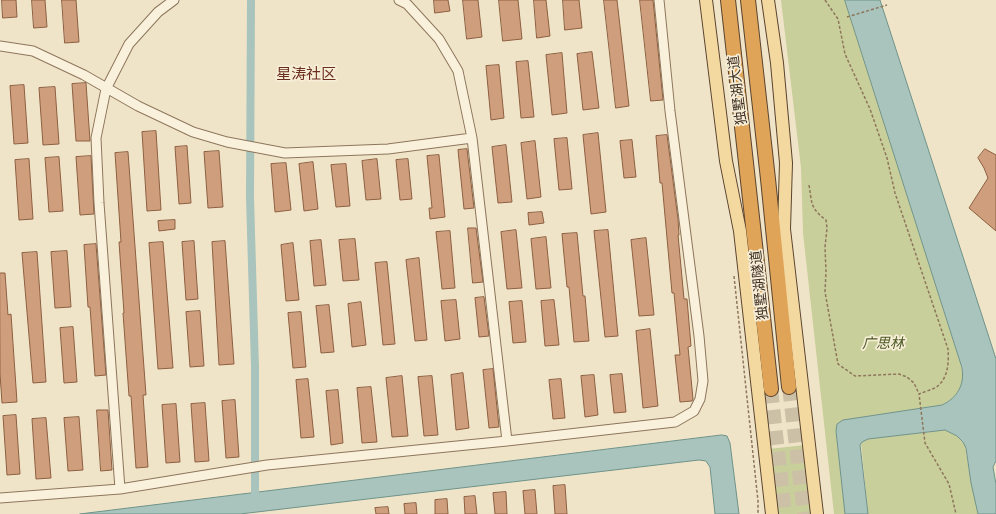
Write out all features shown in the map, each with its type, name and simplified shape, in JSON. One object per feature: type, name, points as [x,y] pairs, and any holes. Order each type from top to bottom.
[{"type":"highway","name":"独墅湖大道","points":[[728,0],[748,181]]},
{"type":"highway","name":"独墅湖大道","points":[[748,0],[768,179]]},
{"type":"highway","name":"独墅湖隧道","points":[[768,179],[789,388]]},
{"type":"highway","name":"独墅湖隧道","points":[[748,181],[771,389]]},
{"type":"main road","points":[[706,0],[726,161],[740,231],[772,514]]},
{"type":"main road","points":[[768,0],[786,163],[784,229],[817,514]]},
{"type":"street","points":[[120,489],[96,138],[106,89],[129,44],[158,12],[174,0]]},
{"type":"street","points":[[399,0],[407,4],[439,39],[458,71],[472,138],[507,441]]},
{"type":"street","points":[[0,498],[120,489],[240,469],[675,422],[694,411],[700,399],[703,380],[699,336],[671,118],[659,0]]},
{"type":"street","points":[[0,46],[33,51],[84,75],[138,106],[193,132],[227,142],[285,153],[388,149],[472,138]]},
{"type":"path","points":[[825,0],[838,19],[845,54],[870,109],[887,158],[894,193],[948,349],[949,363],[946,375],[936,387],[919,394]]},
{"type":"path","points":[[846,17],[887,5]]},
{"type":"path","points":[[809,185],[812,206],[816,212],[826,220],[825,292],[838,364],[855,376],[899,374],[907,377],[914,383],[919,394],[925,442],[949,484],[956,514]]},
{"type":"path","points":[[734,276],[758,500],[758,514]]},
{"type":"green space","name":"广思林","points":[[781,0],[845,0],[963,372],[961,387],[958,392],[955,396],[942,405],[843,420],[837,424],[836,431],[845,514],[834,514],[803,233],[801,168]]},
{"type":"green space","points":[[945,430],[957,436],[965,445],[978,514],[868,514],[861,443],[868,439]]},
{"type":"green space","points":[[805,445],[813,514],[776,514],[768,449]]},
{"type":"water","points":[[845,0],[880,0],[996,359],[996,461],[993,467],[996,484],[996,514],[978,514],[971,483],[966,448],[957,436],[945,430],[868,439],[862,442],[860,445],[868,514],[845,514],[836,431],[837,424],[843,420],[942,405],[956,395],[961,385],[963,374]]},
{"type":"water","points":[[722,435],[727,436],[730,443],[739,514],[715,514],[710,467],[706,461],[699,460],[240,514],[80,514]]},
{"type":"building","points":[[2,0],[16,0],[17,17],[3,18]]},
{"type":"building","points":[[32,0],[45,0],[47,27],[34,28]]},
{"type":"building","points":[[62,0],[76,0],[79,42],[65,43]]},
{"type":"building","points":[[434,0],[448,0],[450,11],[435,13]]},
{"type":"building","points":[[463,0],[478,0],[482,37],[467,39]]},
{"type":"building","points":[[499,0],[518,0],[522,39],[503,41]]},
{"type":"building","points":[[534,0],[546,0],[550,36],[537,38]]},
{"type":"building","points":[[563,0],[579,0],[582,28],[565,30]]},
{"type":"building","points":[[604,0],[617,0],[629,106],[616,108]]},
{"type":"building","points":[[640,0],[653,0],[663,100],[651,101]]},
{"type":"building","points":[[592,52],[599,108],[583,110],[577,54]]},
{"type":"building","points":[[562,53],[567,113],[552,115],[546,55]]},
{"type":"building","points":[[528,61],[534,117],[521,118],[516,62]]},
{"type":"building","points":[[499,65],[504,118],[491,120],[486,66]]},
{"type":"building","points":[[86,83],[90,141],[76,141],[72,84]]},
{"type":"building","points":[[24,85],[28,143],[14,144],[10,86]]},
{"type":"building","points":[[55,87],[59,144],[43,145],[39,88]]},
{"type":"building","points":[[156,131],[161,210],[147,211],[142,132]]},
{"type":"building","points":[[598,133],[606,212],[591,214],[583,135]]},
{"type":"building","points":[[667,135],[678,219],[684,299],[687,299],[691,346],[688,347],[693,399],[692,401],[680,402],[675,355],[680,355],[656,136]]},
{"type":"building","points":[[567,138],[572,189],[559,190],[554,139]]},
{"type":"building","points":[[632,140],[636,177],[624,178],[620,141]]},
{"type":"building","points":[[535,141],[541,197],[527,199],[521,143]]},
{"type":"building","points":[[506,145],[512,202],[498,203],[492,147]]},
{"type":"building","points":[[187,146],[191,203],[179,204],[175,147]]},
{"type":"building","points":[[467,149],[474,208],[464,209],[458,150]]},
{"type":"building","points":[[985,149],[996,155],[996,231],[969,208],[988,178],[978,158]]},
{"type":"building","points":[[219,151],[223,207],[208,208],[204,152]]},
{"type":"building","points":[[128,152],[146,395],[143,395],[148,467],[136,468],[123,313],[119,242],[121,242],[115,153]]},
{"type":"building","points":[[439,155],[445,217],[430,219],[429,208],[432,208],[427,156]]},
{"type":"building","points":[[91,156],[94,214],[80,215],[76,157]]},
{"type":"building","points":[[59,157],[63,211],[49,212],[45,158]]},
{"type":"building","points":[[29,159],[33,219],[19,220],[15,160]]},
{"type":"building","points":[[377,159],[381,199],[366,200],[362,161]]},
{"type":"building","points":[[408,159],[412,199],[400,200],[396,160]]},
{"type":"building","points":[[313,162],[318,209],[304,211],[299,164]]},
{"type":"building","points":[[286,163],[291,210],[275,212],[271,164]]},
{"type":"building","points":[[346,164],[350,206],[336,207],[331,165]]},
{"type":"building","points":[[542,212],[544,223],[529,225],[528,213]]},
{"type":"building","points":[[175,220],[175,229],[159,231],[158,221]]},
{"type":"building","points":[[468,228],[476,228],[483,282],[473,283]]},
{"type":"building","points":[[516,230],[522,288],[507,289],[501,232]]},
{"type":"building","points":[[608,230],[618,336],[605,337],[594,231]]},
{"type":"building","points":[[450,231],[455,288],[442,289],[436,232]]},
{"type":"building","points":[[577,233],[589,341],[574,342],[562,234]]},
{"type":"building","points":[[546,237],[551,288],[536,289],[531,239]]},
{"type":"building","points":[[646,238],[654,315],[639,316],[631,240]]},
{"type":"building","points":[[355,239],[359,280],[343,281],[339,240]]},
{"type":"building","points":[[321,240],[326,285],[314,286],[310,241]]},
{"type":"building","points":[[194,241],[198,299],[186,300],[182,242]]},
{"type":"building","points":[[225,241],[234,364],[219,365],[212,242]]},
{"type":"building","points":[[163,242],[173,368],[158,369],[149,243]]},
{"type":"building","points":[[293,243],[299,300],[286,301],[281,245]]},
{"type":"building","points":[[96,244],[106,375],[95,376],[90,307],[88,307],[84,245]]},
{"type":"building","points":[[67,251],[71,307],[55,308],[51,252]]},
{"type":"building","points":[[37,252],[46,382],[33,383],[22,253]]},
{"type":"building","points":[[419,258],[427,340],[415,341],[406,260]]},
{"type":"building","points":[[387,262],[395,344],[383,345],[375,263]]},
{"type":"building","points":[[0,273],[5,273],[8,315],[11,314],[17,402],[2,403],[0,374]]},
{"type":"building","points":[[484,297],[489,336],[479,337],[475,298]]},
{"type":"building","points":[[456,300],[460,339],[445,341],[441,301]]},
{"type":"building","points":[[554,300],[559,345],[545,346],[541,301]]},
{"type":"building","points":[[522,301],[526,342],[513,343],[509,302]]},
{"type":"building","points":[[361,302],[366,345],[352,347],[348,304]]},
{"type":"building","points":[[329,305],[334,352],[321,353],[316,306]]},
{"type":"building","points":[[200,311],[204,366],[190,367],[186,312]]},
{"type":"building","points":[[301,312],[306,367],[293,368],[288,313]]},
{"type":"building","points":[[73,327],[77,382],[64,383],[60,328]]},
{"type":"building","points":[[650,329],[658,406],[643,408],[636,331]]},
{"type":"building","points":[[493,369],[499,427],[489,428],[483,370]]},
{"type":"building","points":[[463,373],[469,428],[456,430],[451,375]]},
{"type":"building","points":[[622,374],[626,412],[614,413],[610,375]]},
{"type":"building","points":[[594,375],[598,415],[585,417],[581,376]]},
{"type":"building","points":[[402,376],[408,436],[392,437],[386,378]]},
{"type":"building","points":[[432,376],[438,435],[424,436],[418,377]]},
{"type":"building","points":[[308,379],[314,437],[301,438],[296,380]]},
{"type":"building","points":[[561,379],[565,418],[553,419],[549,380]]},
{"type":"building","points":[[371,387],[377,442],[362,443],[357,388]]},
{"type":"building","points":[[338,390],[343,443],[331,445],[326,391]]},
{"type":"building","points":[[235,400],[239,457],[226,458],[222,401]]},
{"type":"building","points":[[205,403],[209,461],[195,462],[191,404]]},
{"type":"building","points":[[176,404],[180,462],[166,463],[162,405]]},
{"type":"building","points":[[97,410],[108,410],[112,470],[101,471]]},
{"type":"building","points":[[16,415],[20,474],[7,475],[3,416]]},
{"type":"building","points":[[79,417],[83,470],[68,471],[64,418]]},
{"type":"building","points":[[46,418],[51,478],[36,479],[32,419]]},
{"type":"building","points":[[565,485],[567,514],[555,514],[553,486]]},
{"type":"building","points":[[535,490],[537,514],[525,514],[523,491]]},
{"type":"building","points":[[506,492],[507,514],[495,514],[493,493]]},
{"type":"building","points":[[475,496],[477,514],[465,514],[464,497]]},
{"type":"building","points":[[447,499],[448,514],[435,514],[435,500]]},
{"type":"building","points":[[416,503],[417,514],[405,514],[404,504]]},
{"type":"building","points":[[388,507],[389,514],[376,514],[375,508]]},
{"type":"waterway","points":[[251,0],[250,198],[255,367],[255,493]]},
{"type":"tunnel","points":[[789,387],[804,514]]},
{"type":"tunnel","points":[[771,389],[785,514]]},
{"type":"district","name":"星涛社区","points":[[306,75]]}]
